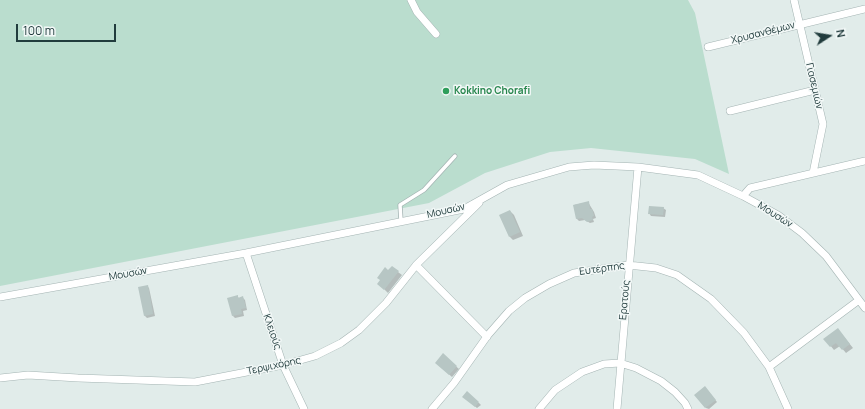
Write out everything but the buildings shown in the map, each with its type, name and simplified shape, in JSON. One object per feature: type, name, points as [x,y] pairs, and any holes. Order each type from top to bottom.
[{"type":"street","points":[[411,0],[417,12],[436,34]]},
{"type":"street","name":"Γιασεμιών","points":[[794,0],[823,124],[813,173]]},
{"type":"street","name":"Χρυσανθέμων","points":[[708,47],[865,9]]},
{"type":"street","points":[[730,111],[814,90]]},
{"type":"street","points":[[743,196],[750,188],[865,161]]},
{"type":"street","name":"Μουσών","points":[[485,198],[508,185],[570,167],[594,165],[638,167],[698,175],[743,196],[778,215],[802,233],[826,256],[865,308]]},
{"type":"street","name":"Ερατούς","points":[[617,409],[628,265],[638,167]]},
{"type":"street","name":"Τερψιχόρης","points":[[0,378],[28,374],[78,378],[195,382],[283,365],[315,356],[341,343],[359,330],[386,303],[416,265],[465,212],[485,198]]},
{"type":"street","name":"Μουσών","points":[[0,297],[246,253],[400,221],[465,212]]},
{"type":"street","name":"Κλειούς","points":[[246,253],[283,365],[304,409]]},
{"type":"street","points":[[416,265],[487,337]]},
{"type":"street","name":"Ευτέρπης","points":[[432,409],[454,383],[487,337],[509,311],[525,298],[549,284],[574,273],[628,265],[656,268],[677,275],[711,300],[744,333],[769,367],[788,409]]},
{"type":"street","points":[[769,367],[859,300]]},
{"type":"street","points":[[539,409],[555,390],[582,372],[604,364],[620,363],[636,368],[661,381],[675,392],[688,408]]},
{"type":"lane","points":[[400,221],[400,205],[424,190],[455,156]]},
{"type":"green space","points":[[0,0],[688,0],[695,13],[729,174],[695,159],[591,148],[550,152],[485,173],[429,203],[0,286]]},
{"type":"place","name":"Kokkino Chorafi","points":[[446,91]]}]
